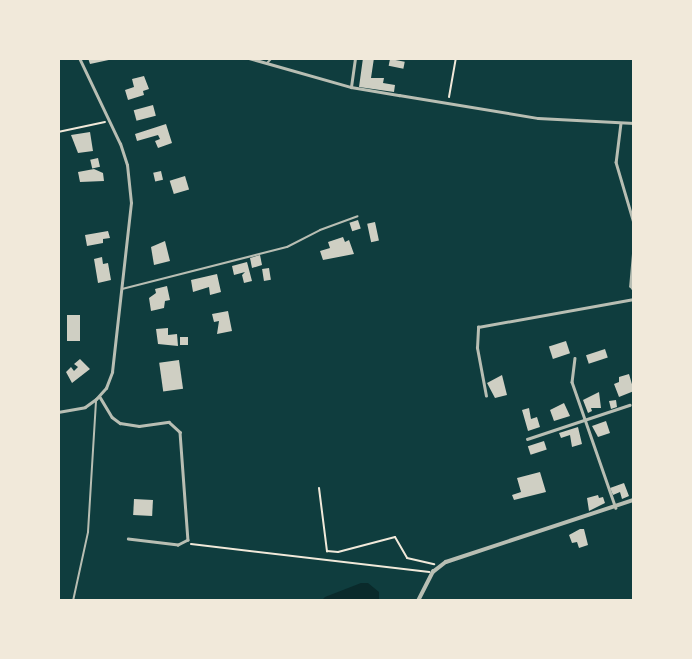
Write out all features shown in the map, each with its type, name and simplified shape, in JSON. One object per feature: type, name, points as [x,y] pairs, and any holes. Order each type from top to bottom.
[{"type":"street","points":[[58,412],[85,407],[98,398],[112,372],[130,186],[120,144],[79,58]]},
{"type":"street","points":[[249,58],[351,87],[538,118],[634,123]]},
{"type":"street","points":[[351,87],[355,58]]},
{"type":"street","points":[[621,123],[616,162],[634,223]]},
{"type":"street","points":[[634,248],[631,286],[634,290]]},
{"type":"street","points":[[486,396],[477,348],[478,327],[634,299]]},
{"type":"street","points":[[575,358],[572,382],[616,508]]},
{"type":"street","points":[[98,398],[120,423],[139,426],[169,422],[178,429],[189,531],[184,543],[128,539]]},
{"type":"street","points":[[527,439],[629,405]]},
{"type":"street","points":[[418,601],[433,572],[465,553],[616,508],[634,500]]},
{"type":"lane","points":[[267,64],[272,58],[284,58]]},
{"type":"lane","points":[[121,289],[288,247],[320,230],[358,216]]},
{"type":"lane","points":[[73,601],[88,531],[98,398]]},
{"type":"path","points":[[449,102],[456,58]]},
{"type":"path","points":[[58,132],[110,121]]},
{"type":"path","points":[[319,488],[327,551],[338,552],[395,537],[407,558],[429,560],[438,567]]},
{"type":"path","points":[[184,543],[433,572]]},
{"type":"water","points":[[361,583],[368,583],[379,592],[379,601],[321,601],[325,597]]},
{"type":"building","points":[[88,58],[118,58],[90,64]]},
{"type":"building","points":[[363,58],[374,58],[371,78],[384,78],[383,83],[395,85],[394,92],[359,87]]},
{"type":"building","points":[[390,59],[405,62],[403,69],[389,66]]},
{"type":"building","points":[[144,76],[149,89],[143,91],[144,95],[128,100],[125,90],[134,87],[132,79]]},
{"type":"building","points":[[153,105],[156,116],[137,121],[134,110]]},
{"type":"building","points":[[166,124],[172,143],[158,148],[155,141],[160,139],[158,135],[137,141],[135,134]]},
{"type":"building","points":[[90,132],[93,151],[78,153],[71,135]]},
{"type":"building","points":[[98,158],[100,167],[92,169],[90,160]]},
{"type":"building","points":[[94,169],[103,173],[104,181],[80,182],[78,172]]},
{"type":"building","points":[[161,171],[163,180],[155,182],[153,173]]},
{"type":"building","points":[[185,176],[189,189],[174,194],[170,181]]},
{"type":"building","points":[[358,220],[361,229],[352,231],[349,223]]},
{"type":"building","points":[[375,222],[379,241],[371,242],[367,224]]},
{"type":"building","points":[[108,231],[110,238],[103,239],[103,243],[87,246],[85,235]]},
{"type":"building","points":[[343,237],[345,242],[349,240],[354,254],[323,260],[320,251],[330,248],[328,242]]},
{"type":"building","points":[[165,241],[170,261],[154,265],[151,247]]},
{"type":"building","points":[[260,255],[262,265],[252,268],[250,258]]},
{"type":"building","points":[[102,257],[103,264],[108,263],[111,280],[98,283],[94,259]]},
{"type":"building","points":[[247,262],[252,281],[244,283],[242,275],[245,272],[234,275],[232,266]]},
{"type":"building","points":[[269,268],[271,280],[264,281],[262,269]]},
{"type":"building","points":[[217,274],[221,292],[210,295],[209,287],[193,292],[191,280]]},
{"type":"building","points":[[167,286],[170,300],[165,301],[164,308],[151,311],[149,298],[156,293],[155,289]]},
{"type":"building","points":[[228,311],[232,331],[217,334],[219,321],[214,322],[212,314]]},
{"type":"building","points":[[67,315],[80,315],[80,341],[67,341]]},
{"type":"building","points":[[168,328],[168,335],[177,334],[178,346],[158,344],[156,329]]},
{"type":"building","points":[[180,337],[188,337],[188,345],[180,345]]},
{"type":"building","points":[[566,341],[570,353],[553,359],[549,347]]},
{"type":"building","points":[[605,349],[608,358],[589,364],[586,355]]},
{"type":"building","points":[[80,359],[90,369],[72,383],[66,372],[71,367],[74,371],[78,367],[74,364]]},
{"type":"building","points":[[179,360],[183,389],[163,392],[159,363]]},
{"type":"building","points":[[629,374],[634,391],[619,397],[614,384],[619,382],[619,377]]},
{"type":"building","points":[[502,375],[507,395],[495,398],[487,383]]},
{"type":"building","points":[[599,392],[601,408],[591,408],[592,411],[588,413],[583,400]]},
{"type":"building","points":[[616,400],[617,407],[611,409],[609,401]]},
{"type":"building","points":[[564,403],[570,416],[554,421],[550,410]]},
{"type":"building","points":[[529,408],[531,419],[537,417],[540,427],[528,431],[522,410]]},
{"type":"building","points":[[606,421],[610,433],[598,437],[592,426]]},
{"type":"building","points":[[578,427],[582,444],[572,447],[570,435],[561,438],[559,433]]},
{"type":"building","points":[[544,441],[547,450],[531,455],[528,446]]},
{"type":"building","points":[[540,472],[546,492],[514,500],[512,495],[521,492],[517,478]]},
{"type":"building","points":[[624,483],[629,496],[622,499],[620,492],[613,495],[610,488]]},
{"type":"building","points":[[598,495],[599,498],[603,497],[605,503],[589,511],[587,498]]},
{"type":"building","points":[[134,499],[153,500],[152,516],[133,515]]},
{"type":"building","points":[[584,529],[588,545],[579,548],[577,542],[572,543],[569,535]]}]
